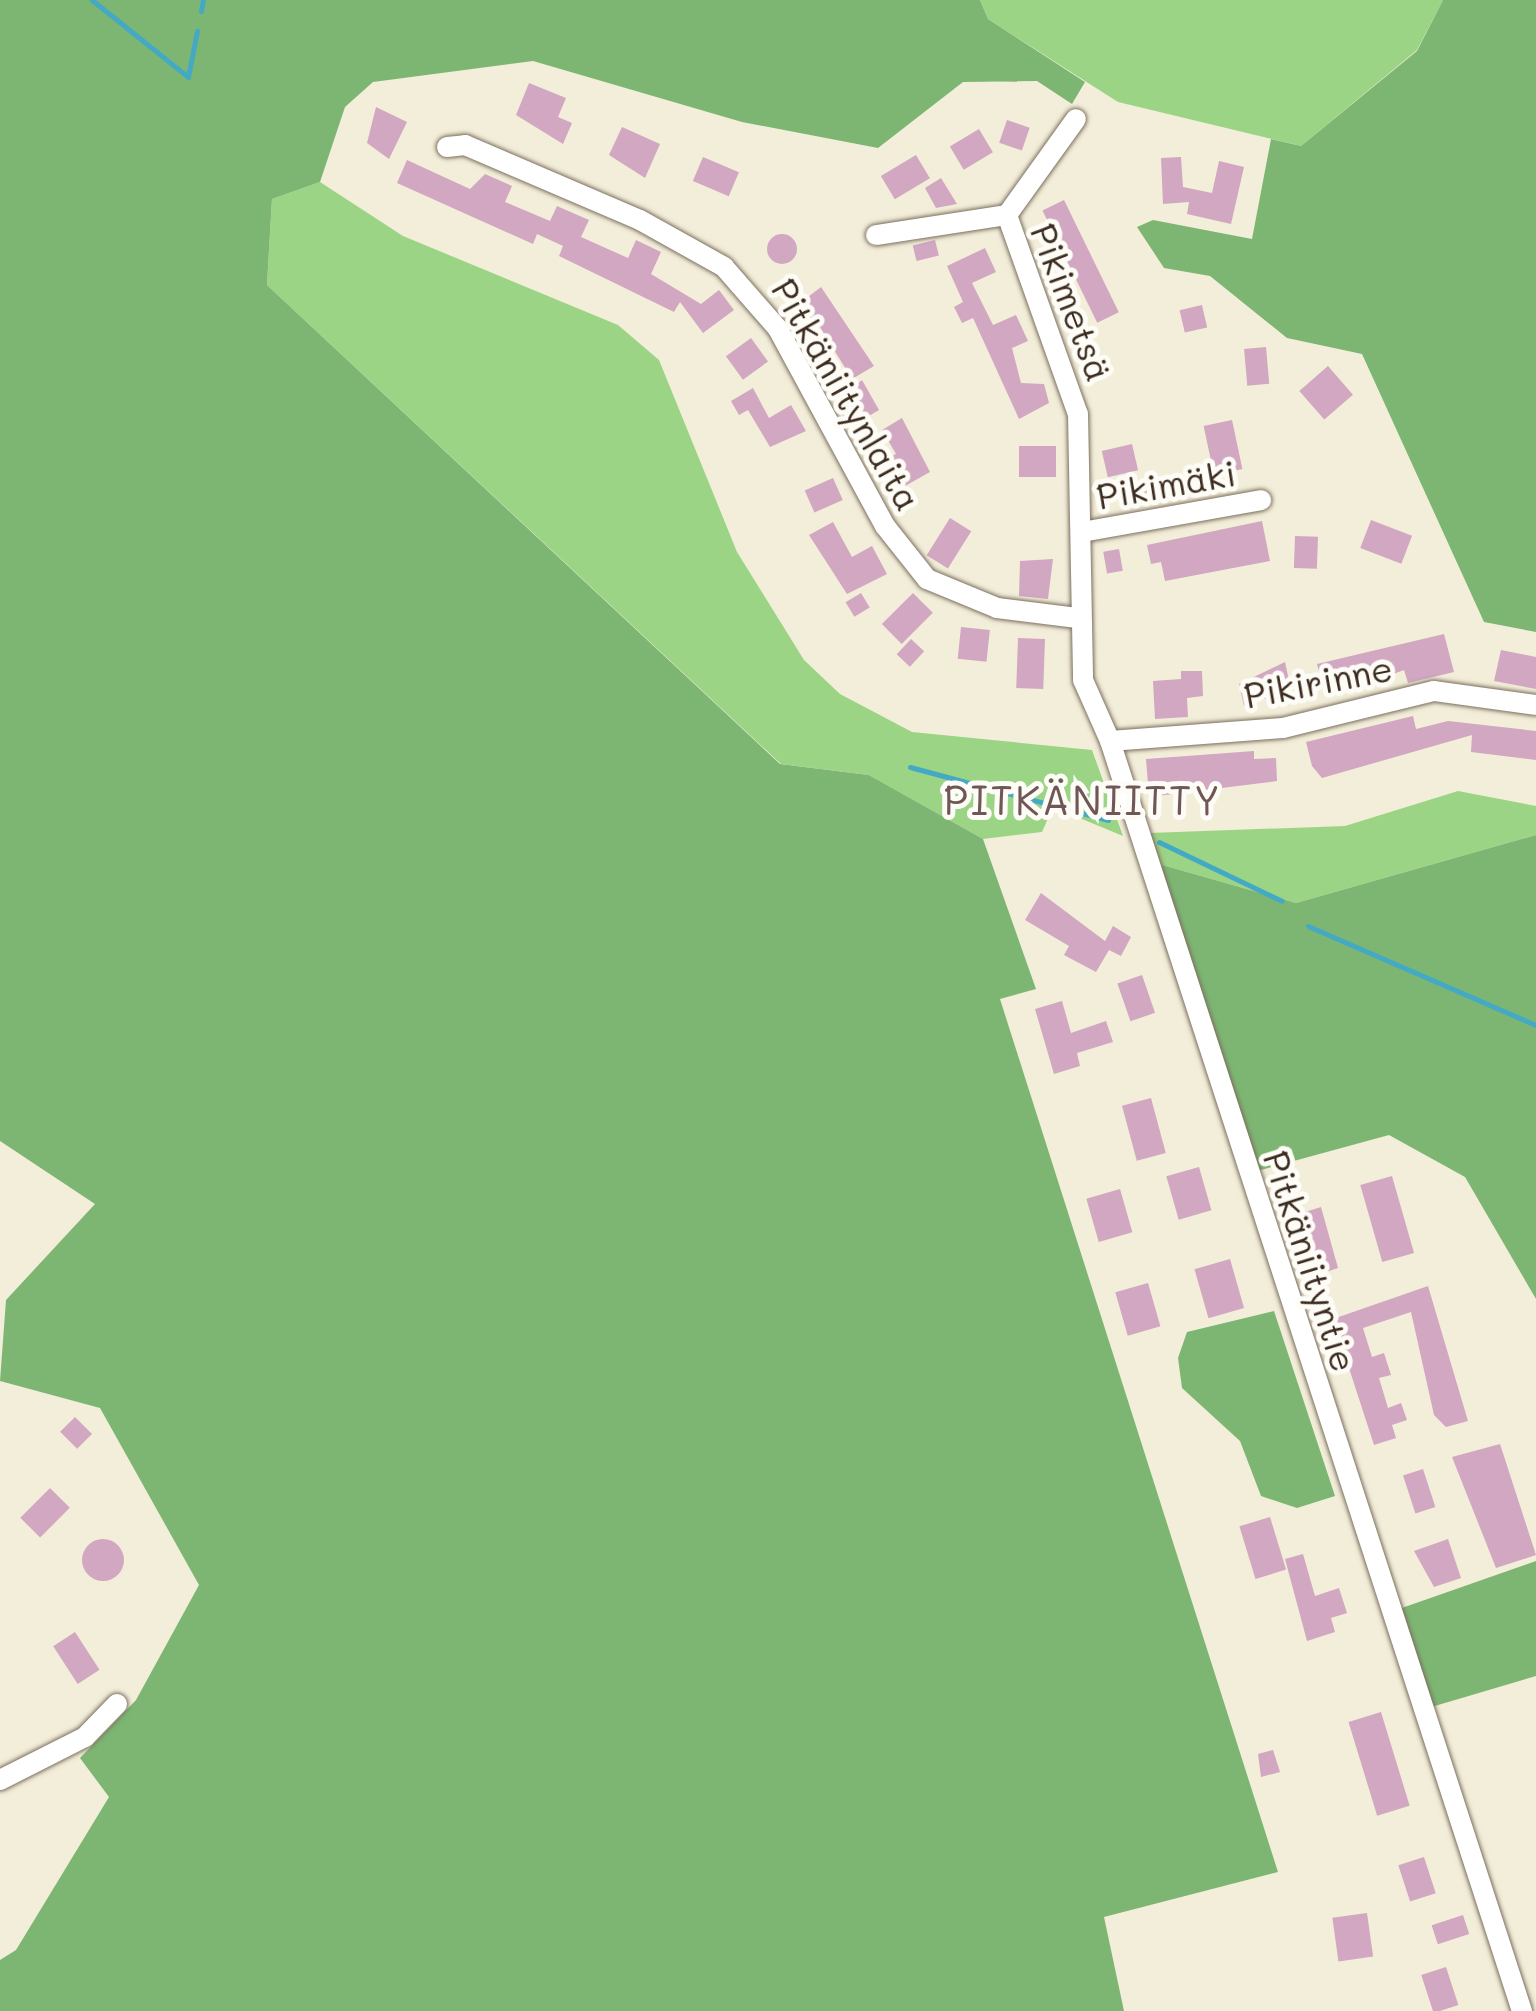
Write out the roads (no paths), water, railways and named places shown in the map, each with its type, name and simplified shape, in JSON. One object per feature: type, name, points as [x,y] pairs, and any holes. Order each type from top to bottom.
[{"type":"street","name":"Pikimetsä","points":[[1076,119],[1007,215],[1078,414],[1082,532]]},
{"type":"street","name":"Pitkäniitynlaita","points":[[448,147],[466,145],[690,242],[724,266],[778,330],[885,526],[926,580],[998,608],[1077,618]]},
{"type":"street","points":[[876,235],[1007,215]]},
{"type":"street","name":"Pikimäki","points":[[1082,532],[1261,500]]},
{"type":"street","name":"Pitkäniityntie","points":[[1082,532],[1077,618],[1083,680],[1110,741],[1520,2010]]},
{"type":"street","name":"Pikirinne","points":[[1110,741],[1283,728],[1434,691],[1536,705]]},
{"type":"street","points":[[0,1780],[84,1737],[117,1704]]},
{"type":"waterway","points":[[92,0],[188,77],[197,31]]},
{"type":"waterway","points":[[201,11],[203,0]]},
{"type":"waterway","points":[[910,767],[1108,820]]},
{"type":"waterway","points":[[1159,842],[1282,901]]},
{"type":"waterway","points":[[1308,926],[1536,1025]]},
{"type":"district","name":"PITKÄNIITTY","points":[[1083,799]]}]
